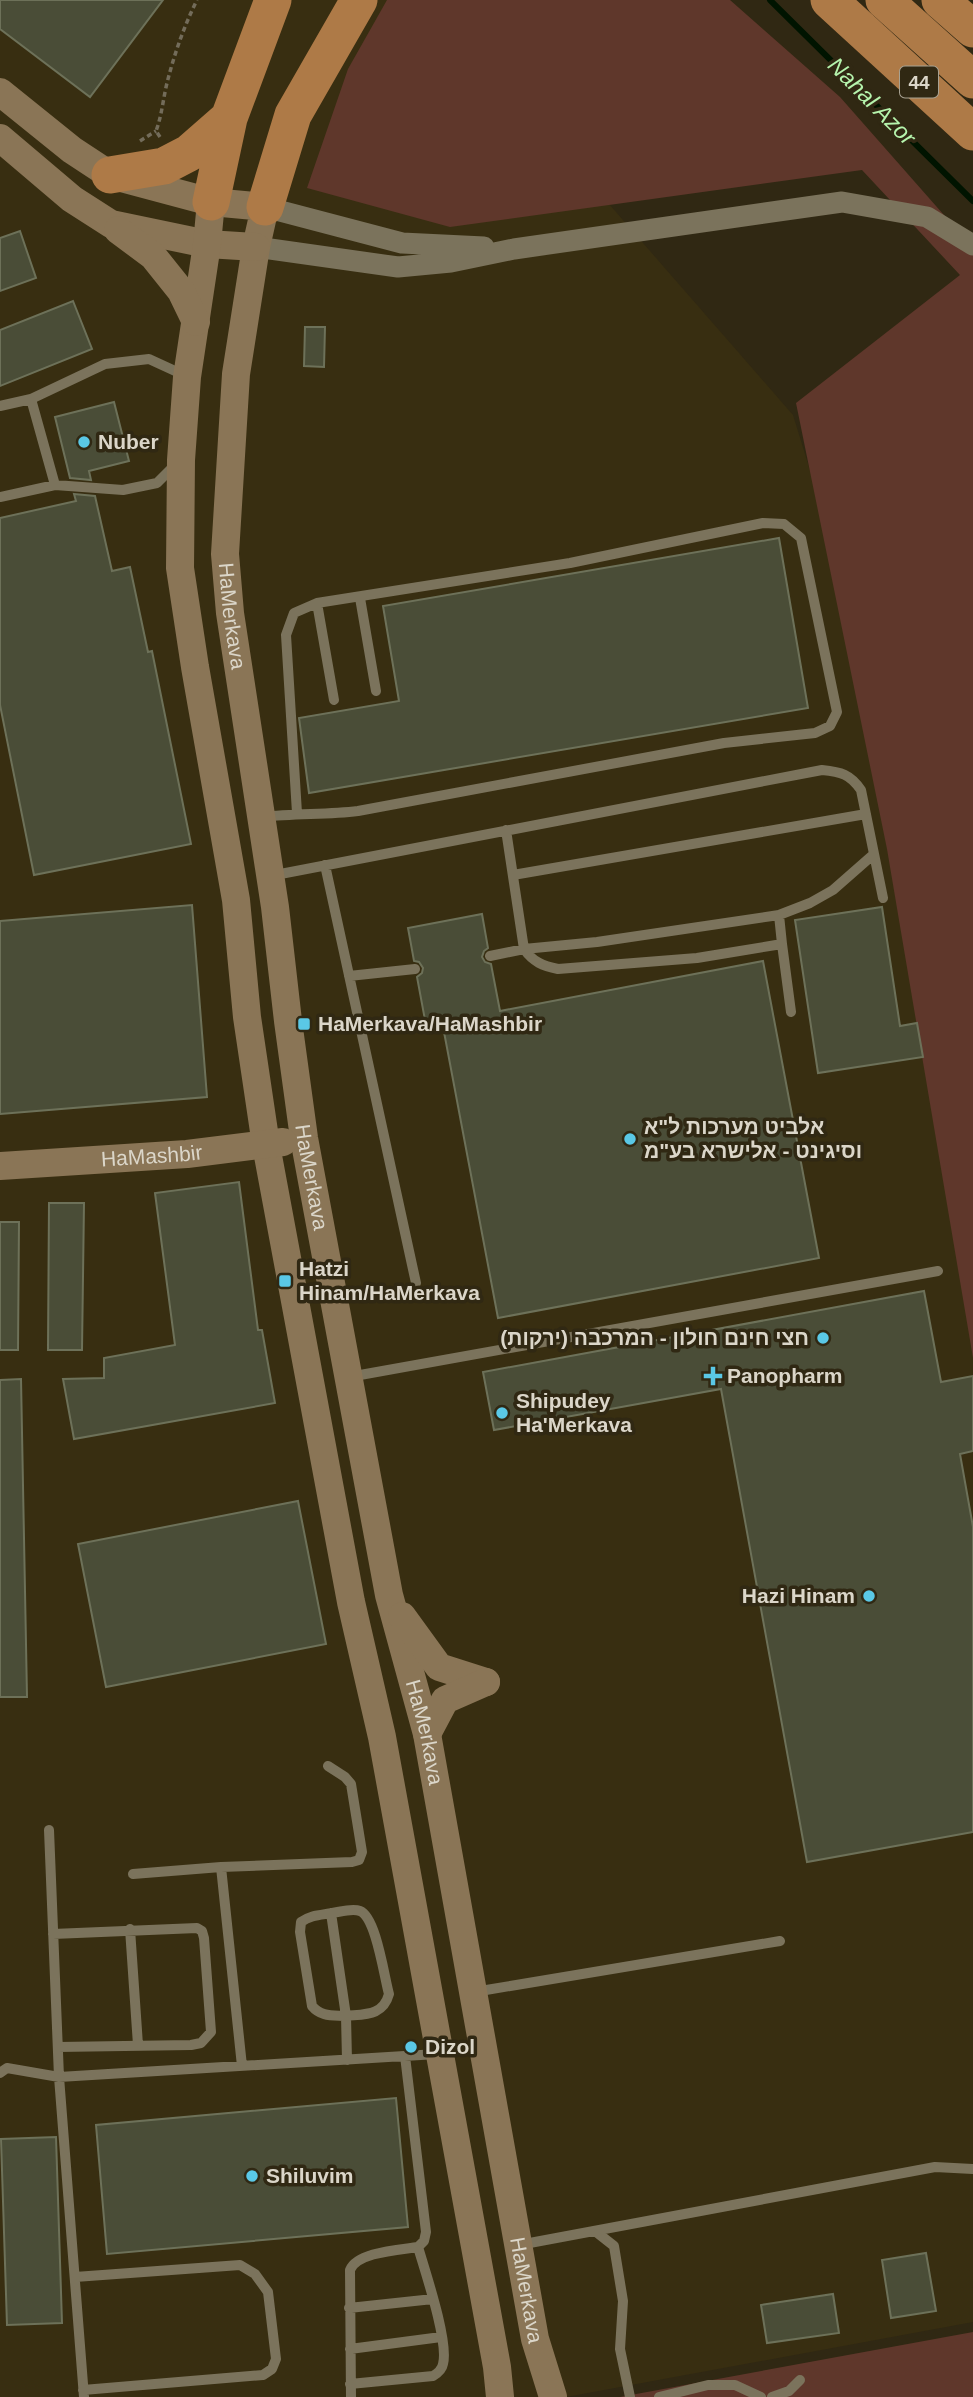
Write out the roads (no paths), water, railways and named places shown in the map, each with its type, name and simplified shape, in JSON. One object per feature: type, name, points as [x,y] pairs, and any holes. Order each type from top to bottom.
[{"type":"highway","points":[[211,202],[229,118],[272,0]]},
{"type":"highway","points":[[265,207],[293,115],[359,0]]},
{"type":"highway","name":"44","points":[[829,0],[973,132]]},
{"type":"highway","name":"44","points":[[884,0],[973,80]]},
{"type":"highway","points":[[940,0],[973,29]]},
{"type":"highway","points":[[110,175],[163,166],[189,153],[229,118]]},
{"type":"street","points":[[0,92],[72,150],[110,175],[211,202],[265,207],[402,243],[514,249]]},
{"type":"street","points":[[0,138],[72,199],[153,256],[181,291],[196,322]]},
{"type":"street","name":"HaMerkava","points":[[211,202],[187,377],[181,460],[180,568],[236,900],[247,1017],[266,1145],[351,1602],[382,1737],[497,2367],[500,2397]]},
{"type":"street","points":[[111,224],[207,244],[256,247],[398,267],[451,262],[514,249],[842,202],[927,218],[973,245]]},
{"type":"street","name":"HaMerkava","points":[[265,207],[236,374],[225,554],[230,613],[270,876],[304,1138],[389,1595],[427,1734],[535,2339],[553,2397]]},
{"type":"street","name":"HaMashbir","points":[[0,1166],[187,1154],[304,1138]]},
{"type":"street","points":[[389,1595],[439,1667],[486,1682],[444,1699],[427,1734]]},
{"type":"lane","points":[[0,406],[31,399],[105,364],[149,359],[187,377]]},
{"type":"lane","points":[[31,399],[55,485]]},
{"type":"lane","points":[[0,497],[55,485],[123,490],[158,483],[181,460]]},
{"type":"lane","points":[[261,817],[358,811],[724,743],[815,733],[830,726],[837,712],[801,538],[784,524],[764,523],[570,563],[317,603],[295,613],[286,635],[297,813]]},
{"type":"lane","points":[[360,598],[376,691]]},
{"type":"lane","points":[[317,603],[334,700]]},
{"type":"lane","points":[[270,876],[822,771],[836,771],[853,778],[861,790],[883,898]]},
{"type":"lane","points":[[513,875],[866,814]]},
{"type":"lane","points":[[506,830],[524,949],[542,966],[558,969],[697,958],[782,944]]},
{"type":"lane","points":[[490,956],[524,949],[569,946],[779,915],[833,891],[874,854]]},
{"type":"lane","points":[[326,865],[416,1283]]},
{"type":"lane","points":[[779,915],[791,1012]]},
{"type":"lane","points":[[349,976],[415,969]]},
{"type":"lane","points":[[348,1377],[938,1271]]},
{"type":"lane","points":[[133,1874],[359,1860],[362,1852],[351,1784],[328,1766]]},
{"type":"lane","points":[[48,1830],[59,2077],[83,2394],[263,2375],[272,2369],[276,2359],[268,2291],[255,2274],[240,2265],[75,2277]]},
{"type":"lane","points":[[221,1867],[242,2066]]},
{"type":"lane","points":[[356,1909],[368,1917],[388,1994],[386,2003],[374,2013],[346,2016],[323,2015],[312,2006],[300,1932],[301,1922],[307,1917],[356,1909]]},
{"type":"lane","points":[[331,1913],[346,2016],[347,2060]]},
{"type":"lane","points":[[53,1934],[191,1926],[202,1931],[211,2032],[201,2043],[58,2048]]},
{"type":"lane","points":[[130,1929],[138,2045]]},
{"type":"lane","points":[[474,1992],[780,1941]]},
{"type":"lane","points":[[2,2068],[59,2077],[440,2053]]},
{"type":"lane","points":[[351,2397],[349,2308],[350,2270],[353,2263],[361,2257],[418,2247],[424,2241],[426,2232],[404,2056]]},
{"type":"lane","points":[[519,2245],[935,2167],[973,2169]]},
{"type":"lane","points":[[595,2231],[614,2246],[623,2301],[620,2349],[630,2397]]},
{"type":"lane","points":[[350,2384],[433,2376],[440,2372],[444,2362],[441,2337],[418,2247]]},
{"type":"lane","points":[[349,2308],[433,2299]]},
{"type":"lane","points":[[350,2349],[441,2337]]},
{"type":"lane","points":[[772,2397],[789,2391],[800,2380]]},
{"type":"lane","points":[[659,2397],[708,2385],[736,2385],[761,2397]]},
{"type":"waterway","name":"Nahal Azor","points":[[770,0],[973,201]]},
{"type":"place","name":"Nuber","points":[[84,442]]},
{"type":"place","name":"HaMerkava/HaMashbir","points":[[304,1024]]},
{"type":"place","name":"אלביט מערכות ל\"א וסיגינט - אלישרא בע\"מ","points":[[630,1139]]},
{"type":"place","name":"Hatzi Hinam/HaMerkava","points":[[285,1281]]},
{"type":"place","name":"חצי חינם חולון - המרכבה (ירקות)","points":[[823,1338]]},
{"type":"place","name":"Panopharm","points":[[713,1376]]},
{"type":"place","name":"Shipudey Ha'Merkava","points":[[502,1413]]},
{"type":"place","name":"Hazi Hinam","points":[[869,1596]]},
{"type":"place","name":"Dizol","points":[[411,2047]]},
{"type":"place","name":"Shiluvim","points":[[252,2176]]}]
